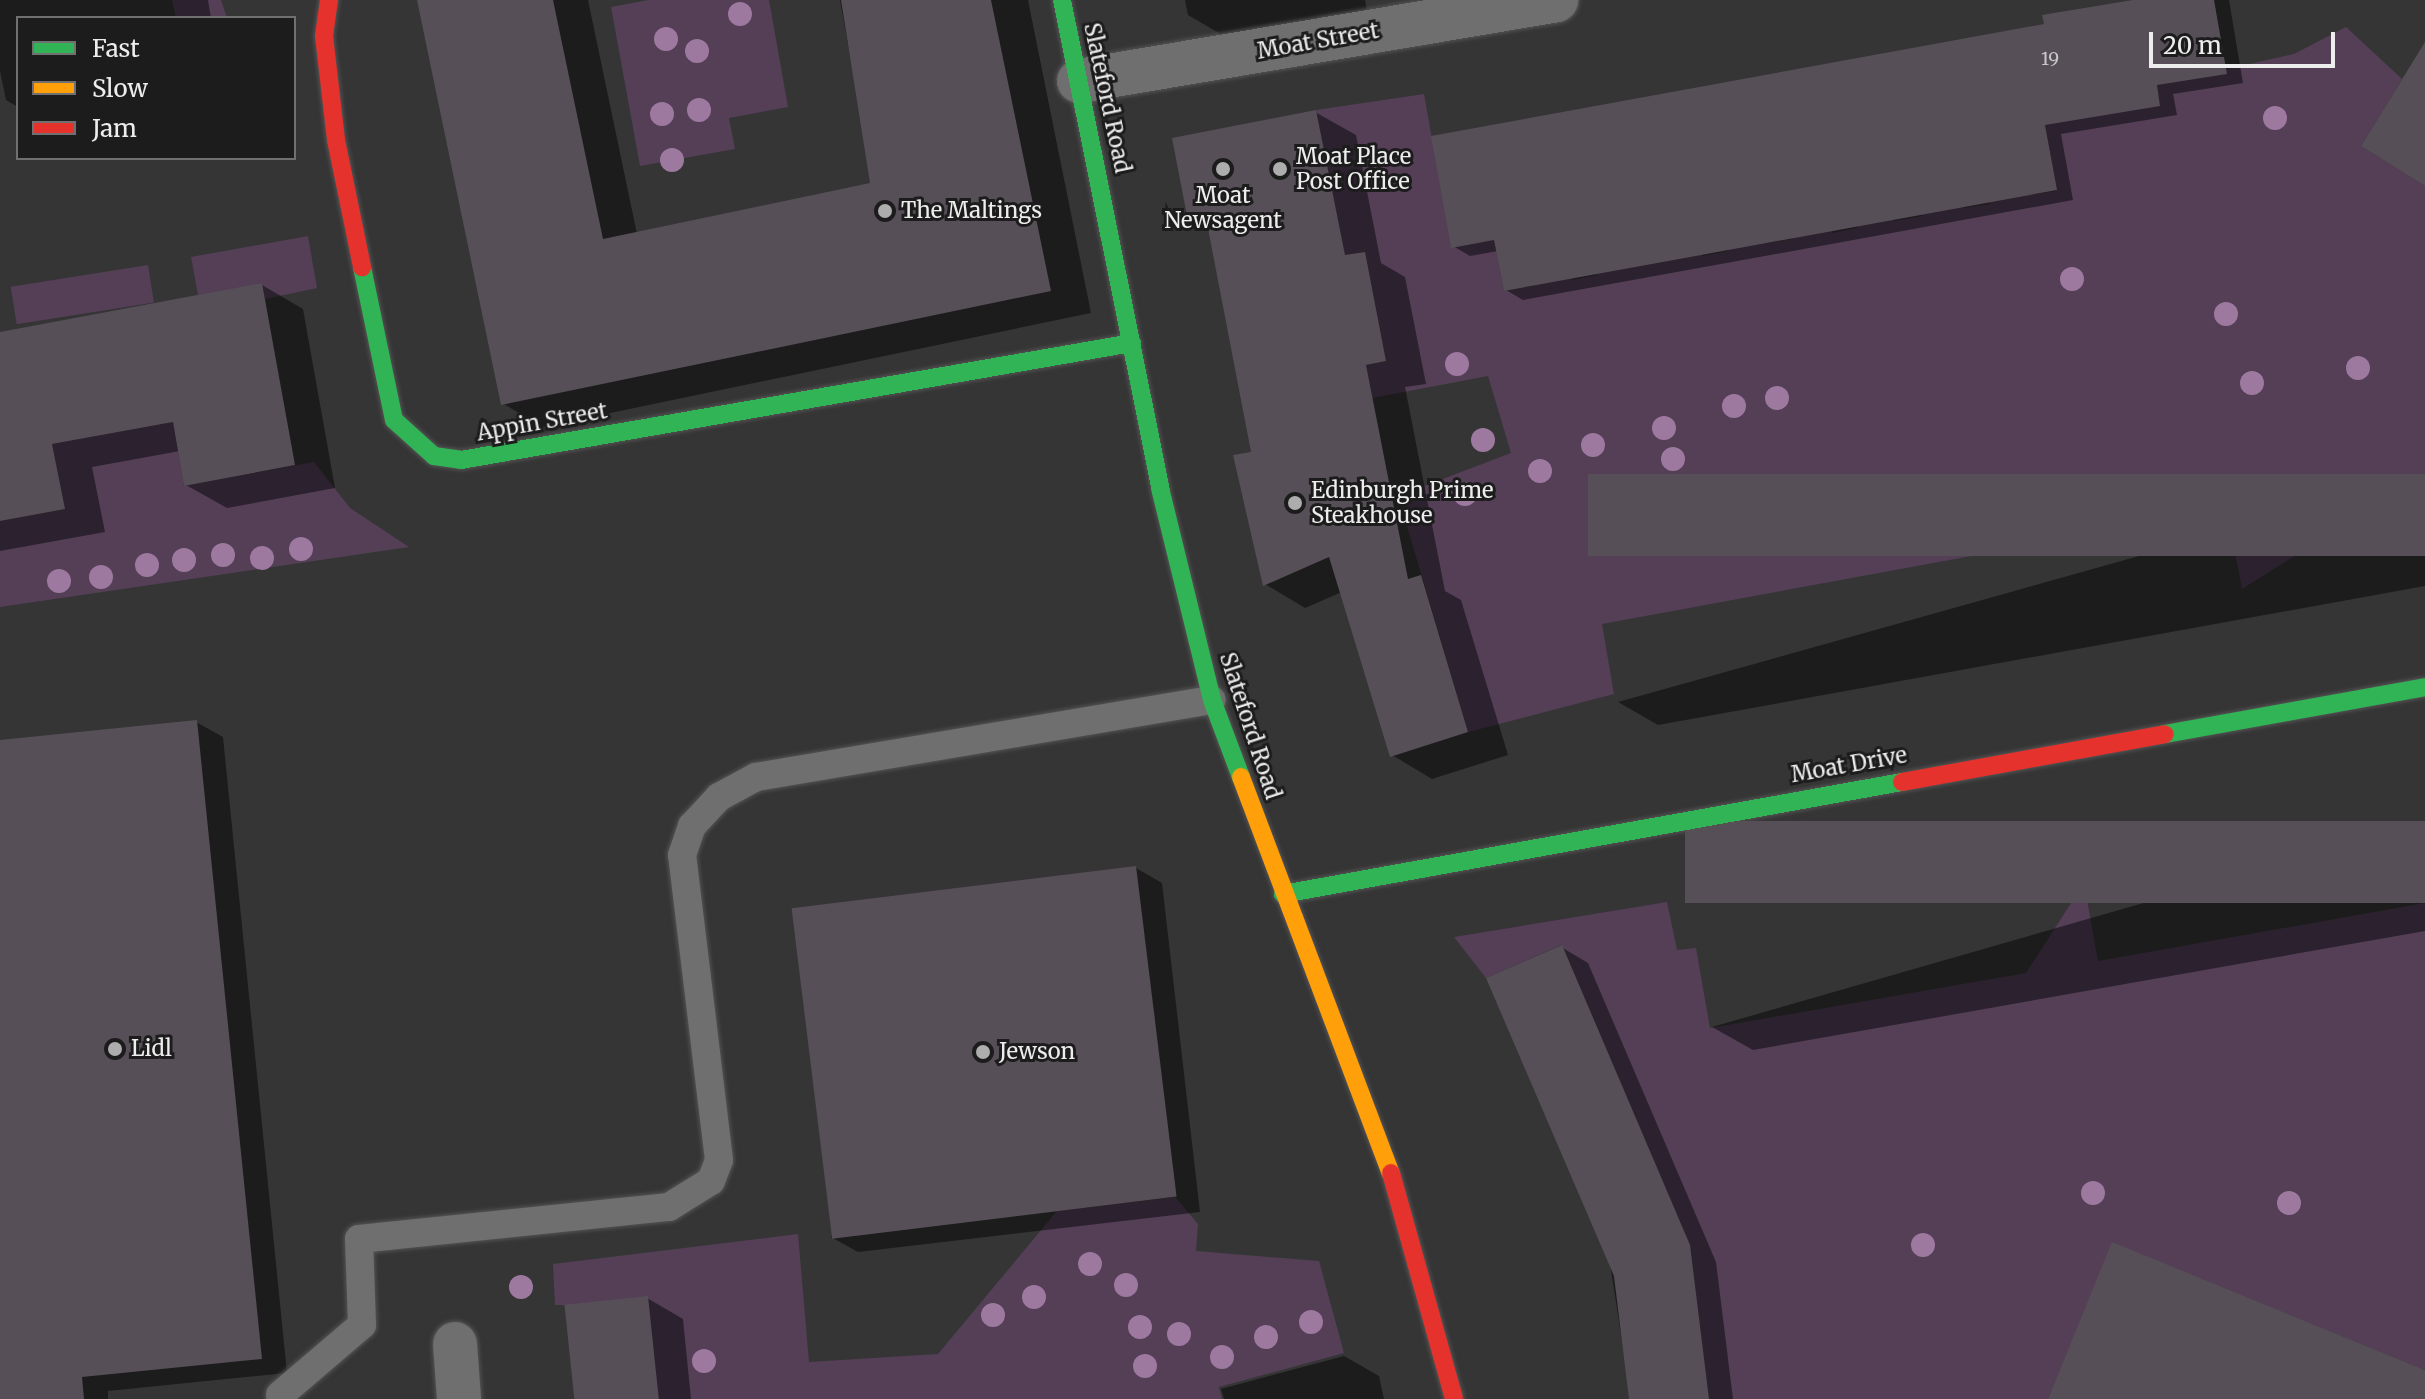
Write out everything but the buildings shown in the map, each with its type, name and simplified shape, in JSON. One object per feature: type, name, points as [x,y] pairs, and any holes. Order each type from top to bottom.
[{"type":"street","name":"Appin Street","points":[[329,0],[324,36],[336,140],[394,420],[434,456],[461,460],[1132,343]]},
{"type":"street","name":"Slateford Road","points":[[1062,0],[1132,343],[1212,700],[1404,1207],[1454,1399]]},
{"type":"street","name":"Moat Street","points":[[1079,81],[1556,0]]},
{"type":"street","name":"Moat Drive","points":[[1283,894],[2425,687]]},
{"type":"street","points":[[455,1344],[459,1399]]},
{"type":"lane","points":[[280,1395],[362,1325],[359,1239],[669,1207],[711,1181],[719,1160],[682,855],[692,826],[719,797],[756,777],[1212,700]]},
{"type":"shaded area","points":[[172,0],[221,0],[226,16],[176,16]]},
{"type":"shaded area","points":[[648,0],[769,0],[788,107],[729,118],[735,149],[640,166],[611,7]]},
{"type":"shaded area","points":[[2346,27],[2402,79],[2361,146],[2425,186],[2425,474],[2242,589],[2227,509],[1602,624],[1614,694],[1468,732],[1398,496],[1511,453],[1488,376],[1372,398],[1366,365],[1386,361],[1363,252],[1344,256],[1316,110],[1424,94],[1451,247],[1494,240],[1504,291],[1532,286],[1524,235],[1561,228],[1572,280],[1597,275],[1588,224],[1694,204],[1703,256],[1728,251],[1720,200],[1759,193],[1768,243],[1793,239],[1822,181],[1832,233],[1857,228],[1848,176],[1885,170],[1894,221],[1922,216],[1913,164],[1955,157],[1964,208],[1990,204],[1981,152],[2020,144],[2030,195],[2056,191],[2042,105],[2160,106],[2157,85],[2294,54]]},
{"type":"shaded area","points":[[308,236],[317,288],[265,299],[262,283],[198,295],[191,257]]},
{"type":"shaded area","points":[[148,265],[154,303],[17,324],[11,287]]},
{"type":"shaded area","points":[[173,422],[184,486],[314,462],[350,508],[409,547],[0,607],[0,521],[64,509],[52,444]]},
{"type":"shaded area","points":[[2084,883],[2098,961],[2425,903],[2425,1370],[2113,1243],[2048,1399],[1709,1399],[1617,1299],[1561,945],[1486,978],[1454,937],[1667,902],[1677,950],[1696,948],[1710,1028],[2026,973]]},
{"type":"shaded area","points":[[1175,1197],[1198,1224],[1196,1251],[1319,1261],[1344,1353],[1219,1387],[1222,1399],[659,1399],[564,1305],[555,1305],[553,1264],[798,1234],[809,1362],[938,1354],[1057,1211]]},
{"type":"traffic: fast","points":[[1062,0],[1160,488],[1212,700],[1241,777]]},
{"type":"traffic: fast","points":[[362,267],[394,420],[434,456],[461,460],[1132,343]]},
{"type":"traffic: fast","points":[[2165,734],[2425,687]]},
{"type":"traffic: fast","points":[[1283,894],[1902,782]]},
{"type":"traffic: slow","points":[[1241,777],[1391,1173]]},
{"type":"traffic: jam","points":[[329,0],[324,36],[336,140],[362,267]]},
{"type":"traffic: jam","points":[[1902,782],[2165,734]]},
{"type":"traffic: jam","points":[[1391,1173],[1454,1399]]},
{"type":"place","name":"Moat Newsagent","points":[[1223,169]]},
{"type":"place","name":"Moat Place Post Office","points":[[1280,169]]},
{"type":"place","name":"The Maltings","points":[[885,211]]},
{"type":"place","name":"Edinburgh Prime Steakhouse","points":[[1295,503]]},
{"type":"place","name":"Lidl","points":[[115,1049]]},
{"type":"place","name":"Jewson","points":[[983,1052]]}]
